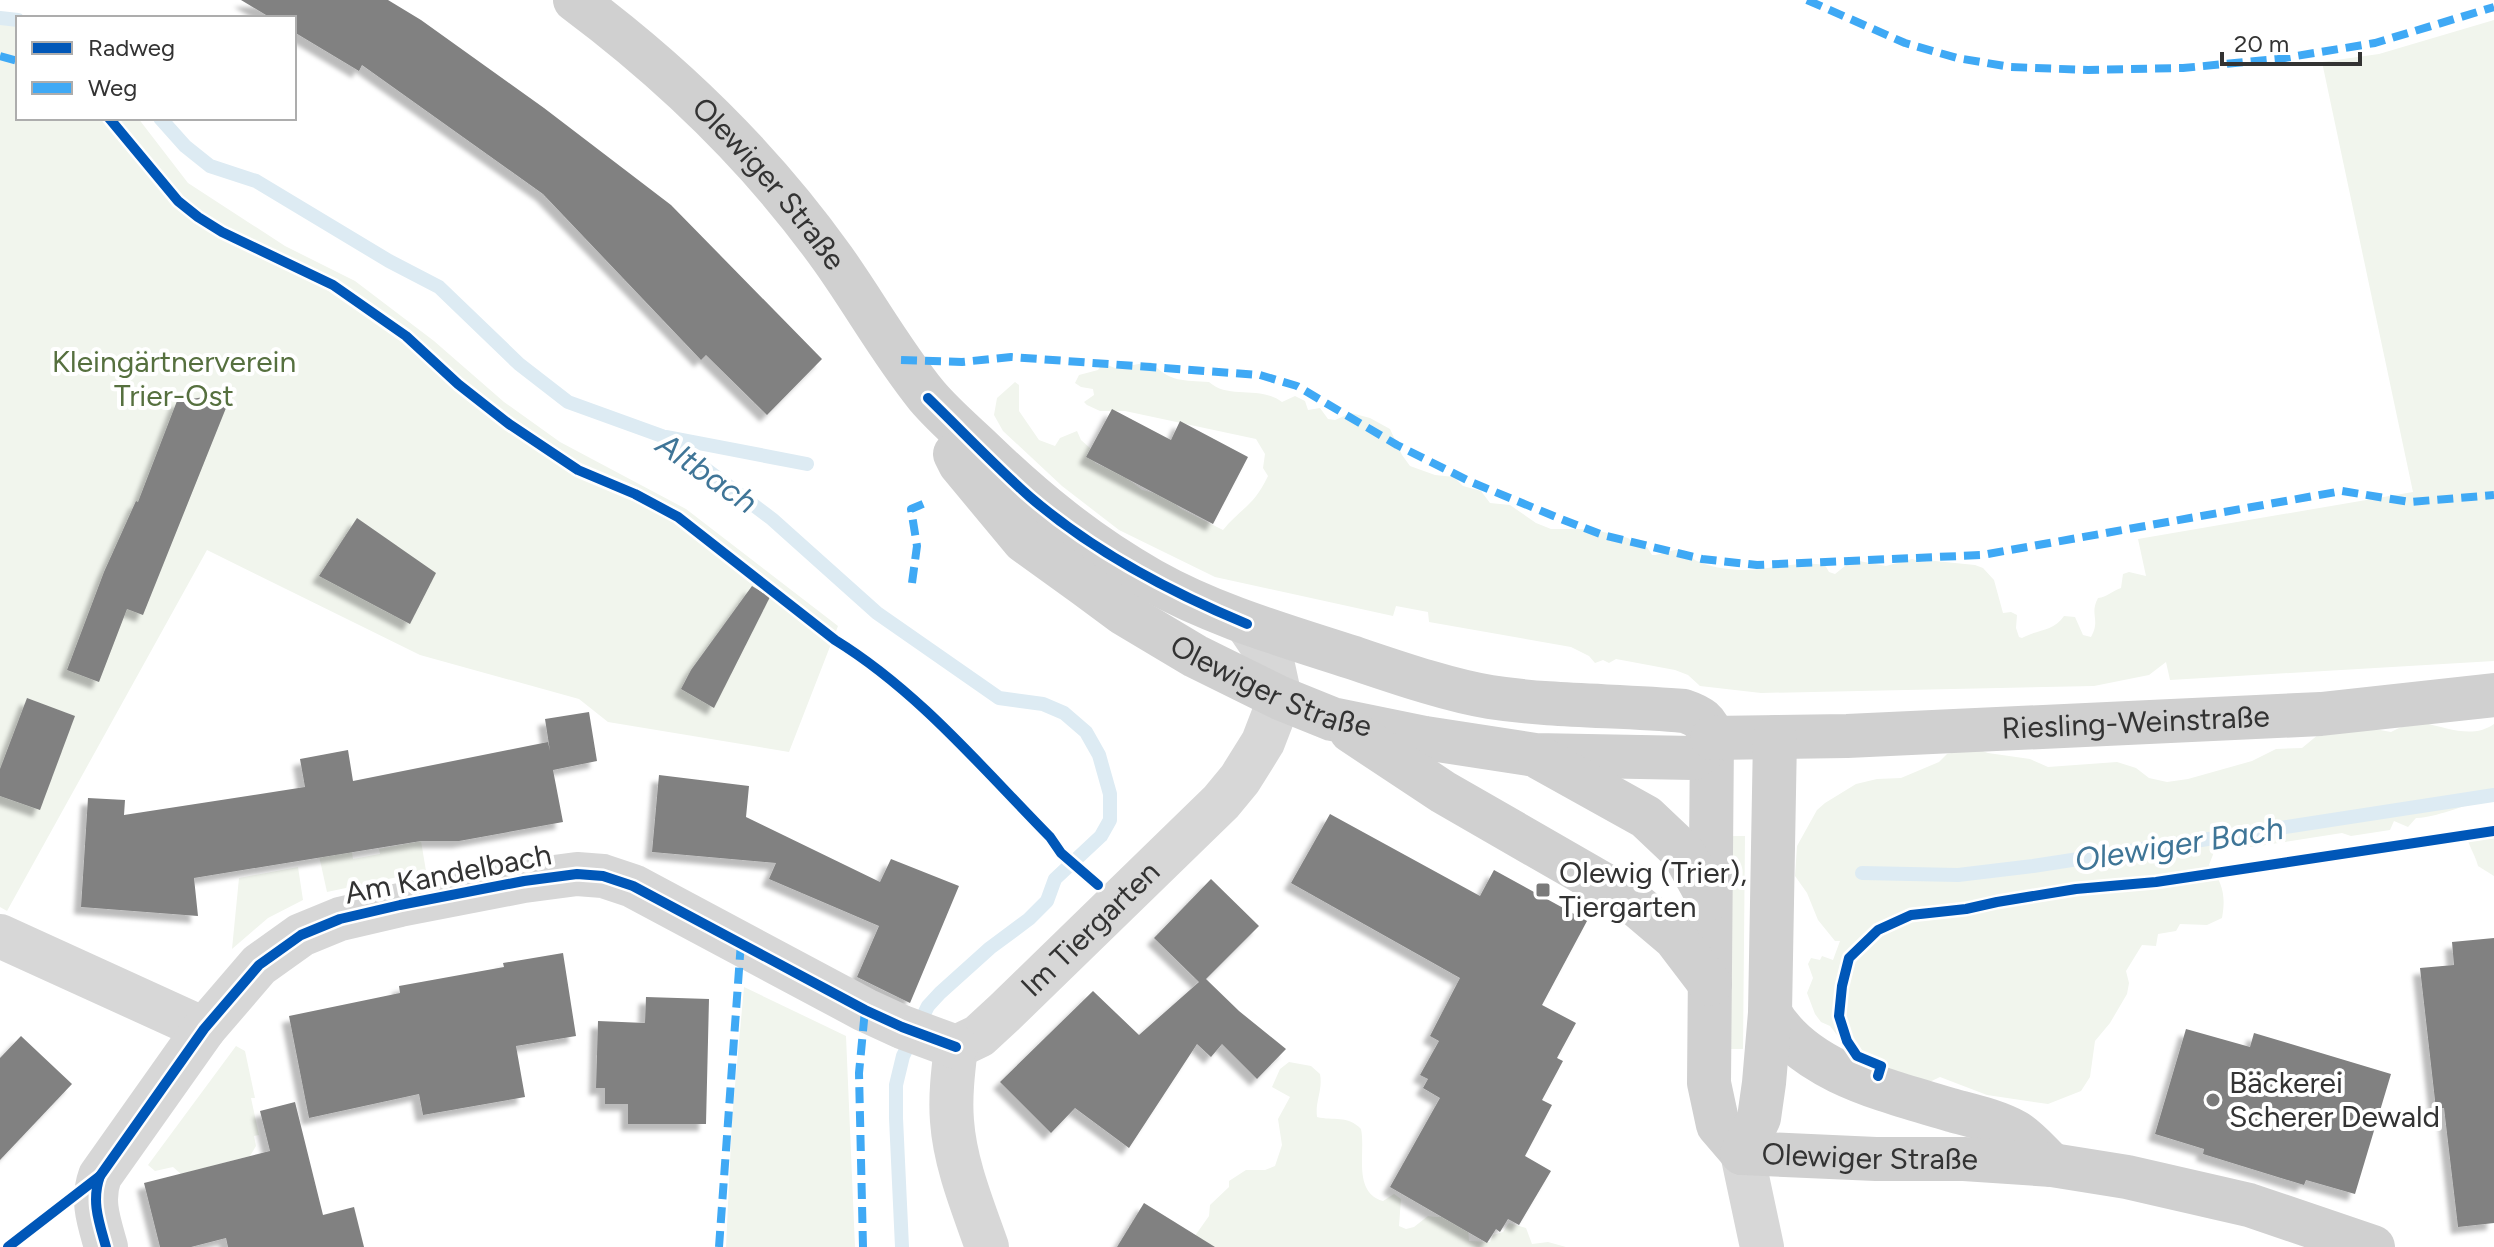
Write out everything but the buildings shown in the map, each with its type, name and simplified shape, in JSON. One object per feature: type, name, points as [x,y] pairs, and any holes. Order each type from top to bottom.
[{"type":"main road","name":"Olewiger Straße","points":[[575,0],[677,81],[754,160],[833,258],[928,398],[960,464],[1024,541],[1123,613],[1207,662],[1280,698],[1332,719],[1425,738],[1535,755],[1693,758],[1706,748],[1712,738],[1710,726],[1699,716],[1684,711],[1535,703],[1486,696],[1374,665],[1247,624],[1153,581],[1095,545],[1031,497],[928,398]]},
{"type":"main road","name":"Riesling-Weinstraße","points":[[1775,737],[2321,714],[2494,695]]},
{"type":"main road","points":[[1332,719],[1443,792],[1629,899],[1675,938],[1710,984]]},
{"type":"main road","name":"Olewiger Straße","points":[[1775,737],[1770,1013],[1759,1118],[1742,1153],[1964,1159],[2052,1165],[2127,1177],[2249,1205],[2373,1247]]},
{"type":"main road","points":[[1742,1153],[1718,1125],[1709,1083],[1712,738],[1775,737]]},
{"type":"main road","points":[[1535,755],[1646,817],[1683,852],[1709,899]]},
{"type":"main road","points":[[1770,1013],[1781,1032],[1795,1045],[1844,1073],[2004,1127],[2017,1133],[2052,1165]]},
{"type":"street","points":[[1247,624],[1272,661],[1280,698]]},
{"type":"street","name":"Im Tiergarten","points":[[927,1037],[969,1043],[996,1020],[1221,802],[1263,742],[1280,698]]},
{"type":"street","name":"Am Kandelbach","points":[[106,1247],[95,1206],[94,1192],[100,1176],[204,1029],[259,965],[290,942],[320,926],[400,905],[577,874],[603,876],[633,886],[730,935],[802,978],[927,1037]]},
{"type":"street","points":[[0,936],[204,1029]]},
{"type":"street","points":[[927,1037],[952,1079],[952,1123],[959,1162],[987,1247]]},
{"type":"street","points":[[1742,1153],[1762,1247]]},
{"type":"green space","name":"Kleingärtnerverein Trier-Ost","points":[[0,17],[16,27],[16,120],[140,120],[188,183],[285,246],[355,281],[434,341],[504,402],[560,442],[686,509],[838,626],[789,752],[608,722],[579,699],[420,655],[207,550],[7,911],[0,907]]},
{"type":"green space","points":[[2494,20],[2494,661],[2170,680],[2166,662],[2149,675],[2094,686],[1761,693],[1700,686],[1688,675],[1675,670],[1616,659],[1609,663],[1603,660],[1595,663],[1589,656],[1571,647],[1429,622],[1428,612],[1396,606],[1393,616],[1215,577],[1119,530],[1062,486],[1003,431],[994,415],[997,398],[1015,382],[1019,385],[1019,411],[1039,440],[1055,446],[1060,438],[1077,431],[1090,448],[1095,463],[1123,475],[1142,490],[1166,496],[1181,509],[1223,530],[1253,500],[1268,476],[1263,468],[1265,454],[1256,439],[1125,411],[1100,411],[1084,402],[1094,395],[1093,389],[1075,383],[1079,375],[1098,370],[1102,363],[1115,368],[1151,362],[1165,374],[1178,379],[1209,382],[1226,390],[1264,394],[1282,402],[1295,396],[1305,401],[1308,410],[1320,408],[1328,419],[1335,420],[1351,413],[1370,418],[1390,429],[1410,466],[1435,475],[1454,477],[1463,486],[1481,491],[1490,503],[1510,505],[1551,529],[1591,529],[1628,538],[1637,545],[1647,547],[1652,555],[1683,550],[1702,563],[1734,570],[1814,564],[1825,565],[1829,572],[1835,574],[1850,562],[1886,566],[1912,559],[1975,565],[1983,568],[1994,580],[2003,613],[2017,615],[2019,637],[2050,628],[2064,616],[2075,617],[2083,635],[2091,637],[2098,598],[2121,588],[2123,574],[2129,572],[2146,576],[2138,539],[2413,492],[2322,62],[2379,54]]},
{"type":"green space","points":[[2424,723],[2469,732],[2494,724],[2494,801],[2416,818],[2408,827],[2394,821],[2390,830],[2351,836],[2342,833],[2253,847],[2223,846],[2214,852],[2209,865],[2222,890],[2222,918],[2207,925],[2180,924],[2176,931],[2158,934],[2156,946],[2142,945],[2126,971],[2129,983],[2127,994],[2095,1041],[2090,1077],[2081,1091],[2048,1104],[1987,1095],[1940,1077],[1917,1088],[1838,1055],[1845,1045],[1830,1026],[1821,1022],[1815,1014],[1807,993],[1813,978],[1808,964],[1811,958],[1820,960],[1822,956],[1833,960],[1840,941],[1835,941],[1818,920],[1807,893],[1795,876],[1797,846],[1817,810],[1856,784],[1901,778],[1939,762],[1947,754],[1974,748],[2030,759],[2048,767],[2117,762],[2136,768],[2149,778],[2167,782],[2252,761],[2276,749],[2302,748],[2319,734],[2364,727],[2391,732],[2405,725]]},
{"type":"green space","points":[[306,797],[350,839],[353,859],[380,854],[379,849],[421,841],[426,871],[327,892]]},
{"type":"green space","points":[[2472,827],[2494,832],[2494,876],[2478,866],[2467,838],[2467,829]]},
{"type":"green space","points":[[1730,836],[1745,836],[1743,1049],[1730,1049]]},
{"type":"green space","points":[[298,867],[303,900],[268,918],[232,949],[239,878]]},
{"type":"green space","points":[[744,987],[846,1036],[855,1247],[726,1247],[732,1119]]},
{"type":"green space","points":[[236,1046],[245,1051],[255,1098],[251,1098],[259,1135],[254,1136],[256,1146],[250,1156],[181,1174],[173,1167],[155,1171],[148,1165]]},
{"type":"green space","points":[[1289,1062],[1311,1066],[1320,1074],[1317,1117],[1346,1120],[1361,1129],[1362,1170],[1367,1189],[1383,1201],[1394,1194],[1401,1199],[1399,1226],[1406,1229],[1414,1227],[1428,1216],[1467,1214],[1469,1241],[1490,1242],[1493,1235],[1503,1232],[1509,1223],[1526,1228],[1532,1244],[1548,1242],[1566,1247],[1193,1247],[1192,1240],[1209,1216],[1210,1205],[1229,1187],[1229,1181],[1246,1170],[1265,1170],[1275,1166],[1282,1145],[1278,1119],[1290,1097],[1272,1087],[1280,1069]]},
{"type":"waterway","name":"Altbach","points":[[0,18],[16,20]]},
{"type":"waterway","name":"Altbach","points":[[162,120],[185,146],[210,166],[256,181],[389,261],[439,287],[519,364],[568,402],[662,436],[772,519],[877,613],[999,698],[1043,704],[1064,713],[1086,732],[1099,755],[1110,794],[1110,820],[1101,836],[1055,879],[1047,901],[1029,919],[990,948],[928,1006],[903,1056],[896,1085],[902,1247]]},
{"type":"waterway","name":"Olewiger Bach","points":[[667,437],[807,464]]},
{"type":"waterway","name":"Olewiger Bach","points":[[1862,873],[1958,875],[2033,866],[2494,795]]},
{"type":"marked path","points":[[1807,0],[1905,43],[1957,58],[2011,67],[2088,70],[2183,68],[2278,59],[2375,43],[2494,7]]},
{"type":"marked path","points":[[0,56],[16,60]]},
{"type":"marked path","points":[[901,360],[962,362],[1011,357],[1260,375],[1297,386],[1397,445],[1471,482],[1561,519],[1603,535],[1702,559],[1757,565],[1982,555],[2342,491],[2410,502],[2494,495]]},
{"type":"marked path","points":[[912,583],[917,546],[911,509],[930,501]]},
{"type":"marked path","points":[[719,1247],[741,942]]},
{"type":"marked path","points":[[863,1247],[859,1073],[865,1010]]},
{"type":"cycle path","points":[[111,120],[178,201],[198,217],[222,232],[333,285],[406,336],[458,384],[509,424],[578,470],[635,494],[678,517],[865,660],[948,732],[1050,837],[1061,853],[1098,885]]},
{"type":"cycle path","points":[[928,398],[1030,497],[1080,536],[1161,584],[1247,624]]},
{"type":"cycle path","points":[[1878,1076],[1881,1066],[1857,1056],[1847,1041],[1839,1016],[1842,986],[1849,958],[1878,930],[1911,915],[2494,831]]},
{"type":"cycle path","points":[[106,1247],[96,1203],[100,1176],[204,1029],[259,965],[301,935],[340,919],[524,881],[577,874],[603,876],[633,886],[865,1010],[956,1047]]},
{"type":"cycle path","points":[[8,1247],[100,1176]]},
{"type":"place","name":"Olewig (Trier), Tiergarten","points":[[1543,890]]},
{"type":"place","name":"Bäckerei Scherer Dewald","points":[[2213,1100]]}]
